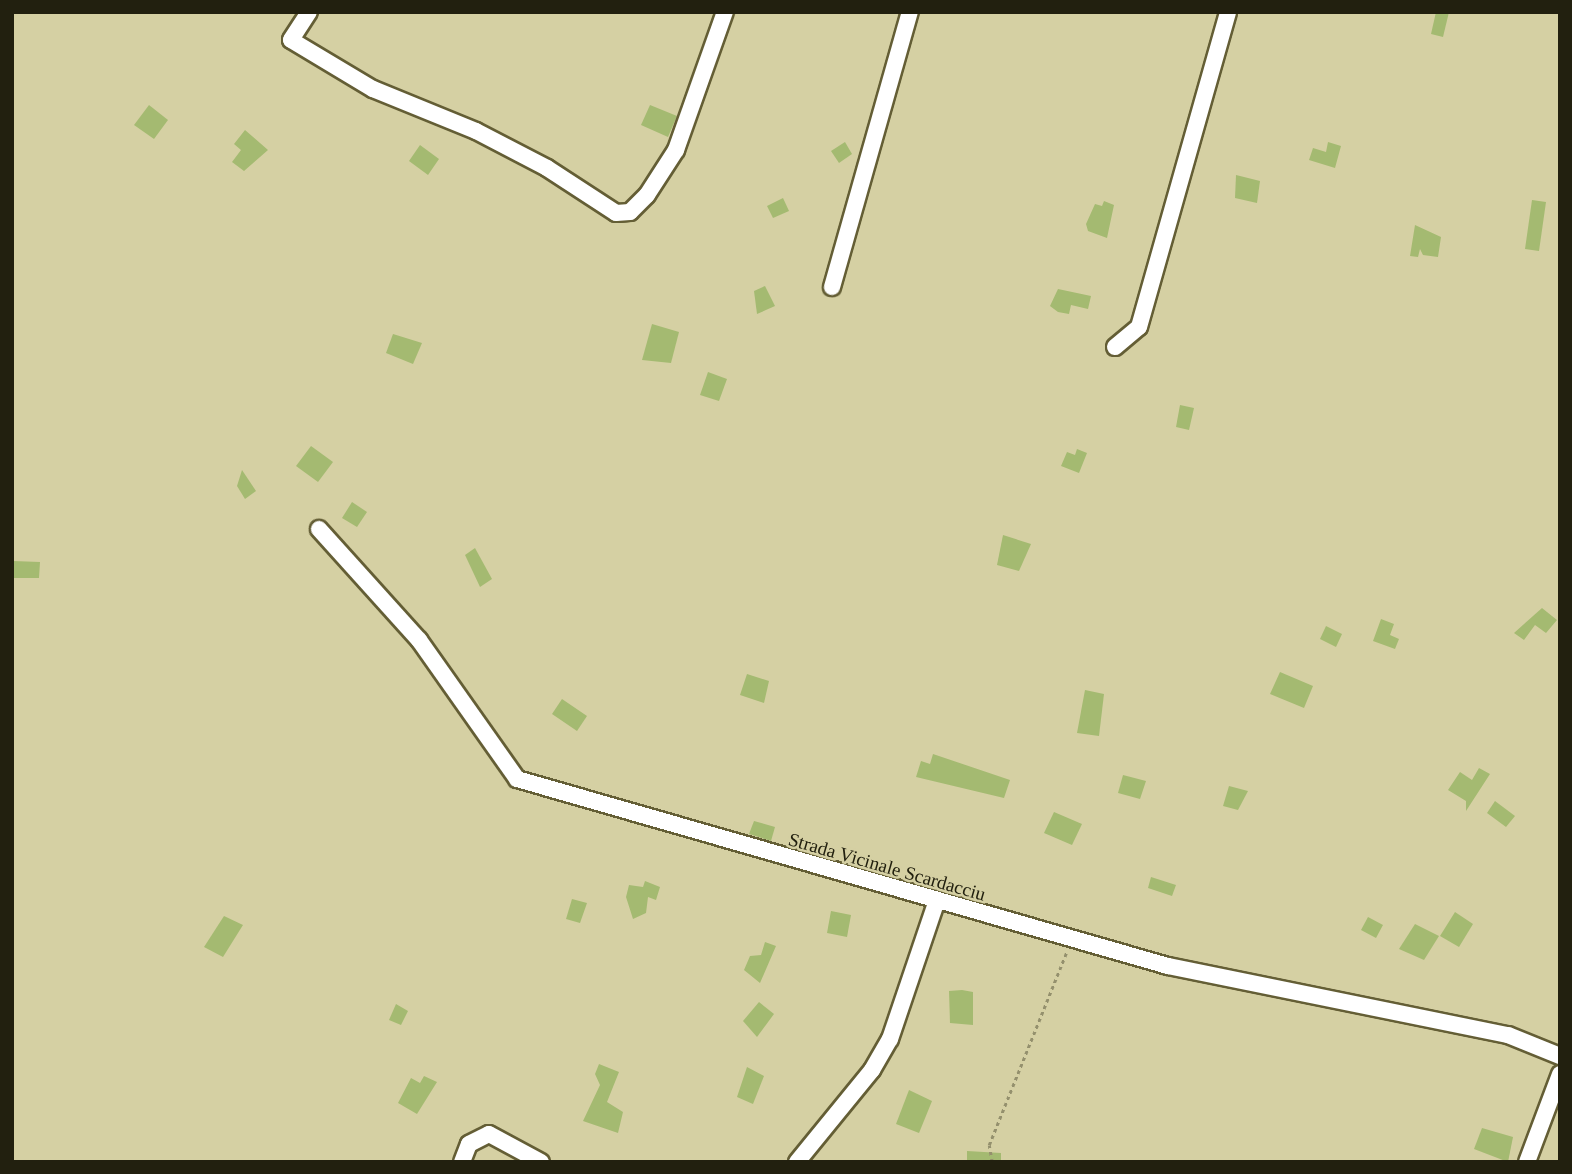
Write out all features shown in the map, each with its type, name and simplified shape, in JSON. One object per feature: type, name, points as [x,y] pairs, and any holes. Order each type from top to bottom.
[{"type":"street","points":[[309,12],[291,40],[373,89],[476,131],[547,168],[616,213],[629,212],[648,195],[676,150],[725,12]]},
{"type":"street","points":[[832,288],[910,12]]},
{"type":"street","points":[[1115,347],[1139,327],[1228,12]]},
{"type":"street","name":"Strada Vicinale Scardacciu","points":[[319,529],[419,640],[517,779],[942,905],[1075,938],[1168,965],[1508,1035],[1560,1056]]},
{"type":"street","points":[[797,1162],[872,1070],[890,1039],[942,905]]},
{"type":"street","points":[[806,1162],[892,1058],[942,905]]},
{"type":"street","points":[[1527,1162],[1560,1074]]},
{"type":"street","points":[[462,1162],[469,1144],[489,1134],[541,1162]]},
{"type":"path","points":[[992,1162],[989,1145],[1075,938]]},
{"type":"building","points":[[1436,12],[1449,12],[1443,37],[1431,34]]},
{"type":"building","points":[[149,105],[168,120],[154,139],[134,125]]},
{"type":"building","points":[[650,105],[677,116],[668,137],[641,125]]},
{"type":"building","points":[[245,130],[268,150],[244,171],[232,162],[241,150],[234,144]]},
{"type":"building","points":[[845,142],[852,154],[839,163],[831,151]]},
{"type":"building","points":[[1328,142],[1341,146],[1335,168],[1309,160],[1313,148],[1326,152]]},
{"type":"building","points":[[420,145],[439,159],[428,175],[409,161]]},
{"type":"building","points":[[1236,175],[1260,181],[1257,203],[1235,198]]},
{"type":"building","points":[[783,198],[789,211],[773,218],[767,206]]},
{"type":"building","points":[[1532,200],[1546,202],[1539,251],[1525,249]]},
{"type":"building","points":[[1104,201],[1114,205],[1107,238],[1088,231],[1086,224],[1095,204],[1102,206]]},
{"type":"building","points":[[1415,225],[1441,237],[1438,257],[1423,255],[1420,249],[1418,257],[1410,256]]},
{"type":"building","points":[[765,286],[775,306],[757,314],[754,291]]},
{"type":"building","points":[[1058,289],[1091,296],[1088,309],[1071,305],[1069,314],[1058,312],[1050,306]]},
{"type":"building","points":[[652,324],[679,332],[671,363],[642,360]]},
{"type":"building","points":[[393,334],[422,343],[413,364],[386,353]]},
{"type":"building","points":[[708,372],[727,379],[719,401],[700,395]]},
{"type":"building","points":[[1180,405],[1194,408],[1189,430],[1176,427]]},
{"type":"building","points":[[311,446],[333,462],[318,482],[296,466]]},
{"type":"building","points":[[1077,449],[1087,453],[1079,473],[1061,466],[1067,452],[1075,455]]},
{"type":"building","points":[[242,470],[256,491],[245,499],[237,486]]},
{"type":"building","points":[[352,502],[367,512],[357,527],[342,518]]},
{"type":"building","points":[[1003,535],[1031,544],[1019,571],[997,565]]},
{"type":"building","points":[[475,548],[492,579],[480,587],[465,555]]},
{"type":"building","points":[[13,561],[40,562],[39,578],[13,578]]},
{"type":"building","points":[[1542,608],[1557,620],[1546,633],[1535,625],[1524,640],[1514,633]]},
{"type":"building","points":[[1381,619],[1394,624],[1390,635],[1399,639],[1395,649],[1373,641]]},
{"type":"building","points":[[1326,626],[1342,634],[1336,647],[1320,639]]},
{"type":"building","points":[[1280,672],[1313,686],[1304,708],[1270,694]]},
{"type":"building","points":[[747,674],[769,681],[764,703],[740,695]]},
{"type":"building","points":[[1085,690],[1104,694],[1099,736],[1077,733]]},
{"type":"building","points":[[562,699],[587,716],[577,731],[552,714]]},
{"type":"building","points":[[933,754],[1010,780],[1004,798],[916,777],[921,761],[930,764]]},
{"type":"building","points":[[1479,768],[1490,774],[1466,811],[1466,801],[1448,790],[1460,772],[1472,780]]},
{"type":"building","points":[[1123,775],[1146,781],[1140,799],[1118,793]]},
{"type":"building","points":[[1229,786],[1248,791],[1238,810],[1223,806]]},
{"type":"building","points":[[1495,801],[1515,816],[1506,827],[1487,813]]},
{"type":"building","points":[[1054,812],[1082,824],[1072,845],[1044,833]]},
{"type":"building","points":[[754,821],[775,827],[771,841],[749,834]]},
{"type":"building","points":[[1151,877],[1176,885],[1172,896],[1148,888]]},
{"type":"building","points":[[645,881],[660,887],[656,900],[648,897],[646,913],[633,919],[626,897],[629,885],[643,887]]},
{"type":"building","points":[[572,899],[587,903],[580,923],[566,919]]},
{"type":"building","points":[[831,911],[851,915],[847,937],[827,933]]},
{"type":"building","points":[[1455,912],[1473,924],[1459,947],[1440,936]]},
{"type":"building","points":[[224,916],[243,925],[223,957],[204,947]]},
{"type":"building","points":[[1368,917],[1383,925],[1376,938],[1361,930]]},
{"type":"building","points":[[1415,924],[1439,936],[1424,960],[1399,949]]},
{"type":"building","points":[[765,942],[776,946],[760,983],[744,970],[750,956],[761,955]]},
{"type":"building","points":[[949,991],[973,992],[973,1025],[950,1023]]},
{"type":"building","points":[[759,1002],[774,1014],[757,1037],[743,1021]]},
{"type":"building","points":[[396,1004],[408,1011],[401,1025],[389,1020]]},
{"type":"building","points":[[599,1064],[619,1072],[607,1102],[623,1112],[618,1133],[583,1121],[600,1085],[595,1074]]},
{"type":"building","points":[[747,1067],[764,1076],[753,1104],[737,1097]]},
{"type":"building","points":[[424,1076],[437,1082],[417,1114],[398,1103],[411,1078],[420,1083]]},
{"type":"building","points":[[909,1090],[932,1101],[919,1133],[896,1124]]},
{"type":"building","points":[[1482,1128],[1513,1137],[1508,1162],[1474,1149]]},
{"type":"building","points":[[967,1151],[1001,1153],[1001,1162],[967,1162]]}]
